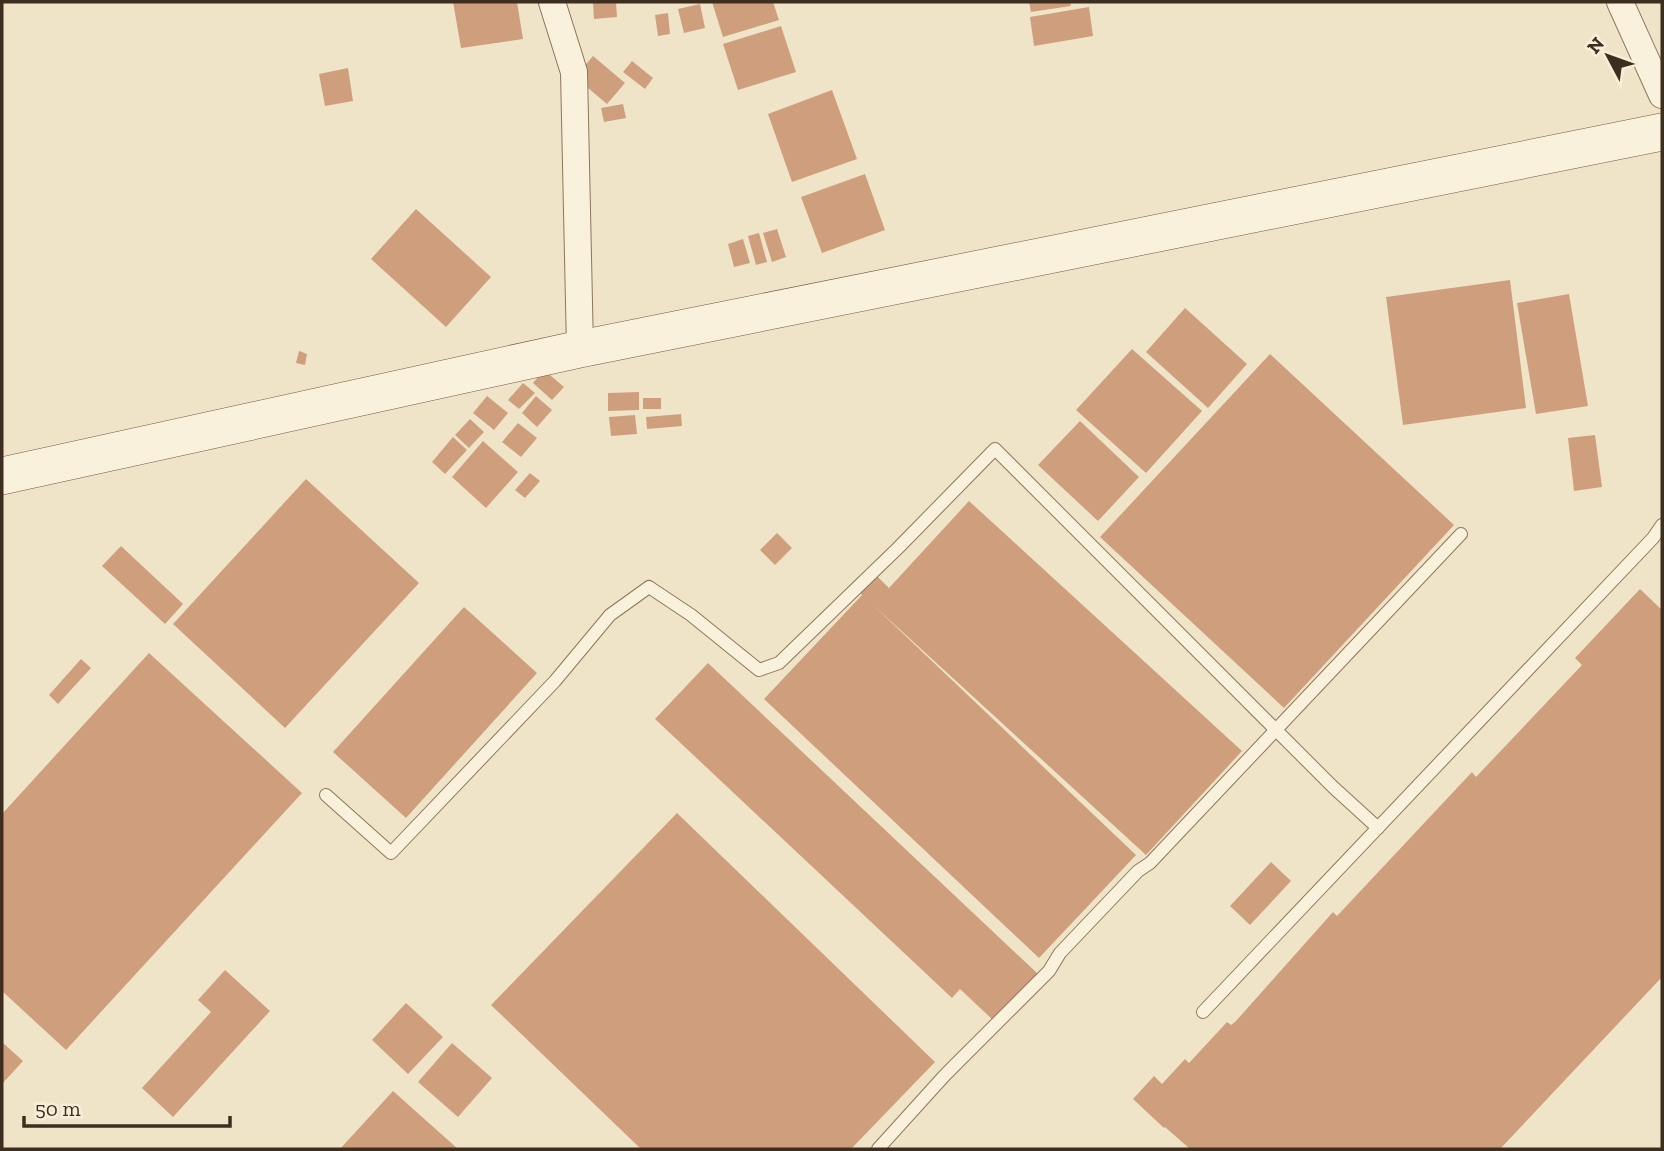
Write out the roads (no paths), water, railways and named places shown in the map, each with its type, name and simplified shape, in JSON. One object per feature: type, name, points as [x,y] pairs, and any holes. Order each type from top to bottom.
[{"type":"main road","points":[[2,476],[580,349],[1662,132]]},
{"type":"street","points":[[552,2],[574,72],[580,349]]},
{"type":"street","points":[[1620,2],[1662,95]]},
{"type":"lane","points":[[326,795],[391,853],[555,681],[610,615],[649,587],[691,615],[758,670],[779,663],[995,449],[1333,787],[1378,828]]},
{"type":"lane","points":[[1203,1012],[1553,645],[1662,525]]},
{"type":"lane","points":[[878,1149],[945,1075],[1049,971],[1060,953],[1138,871],[1150,863],[1461,534]]}]
